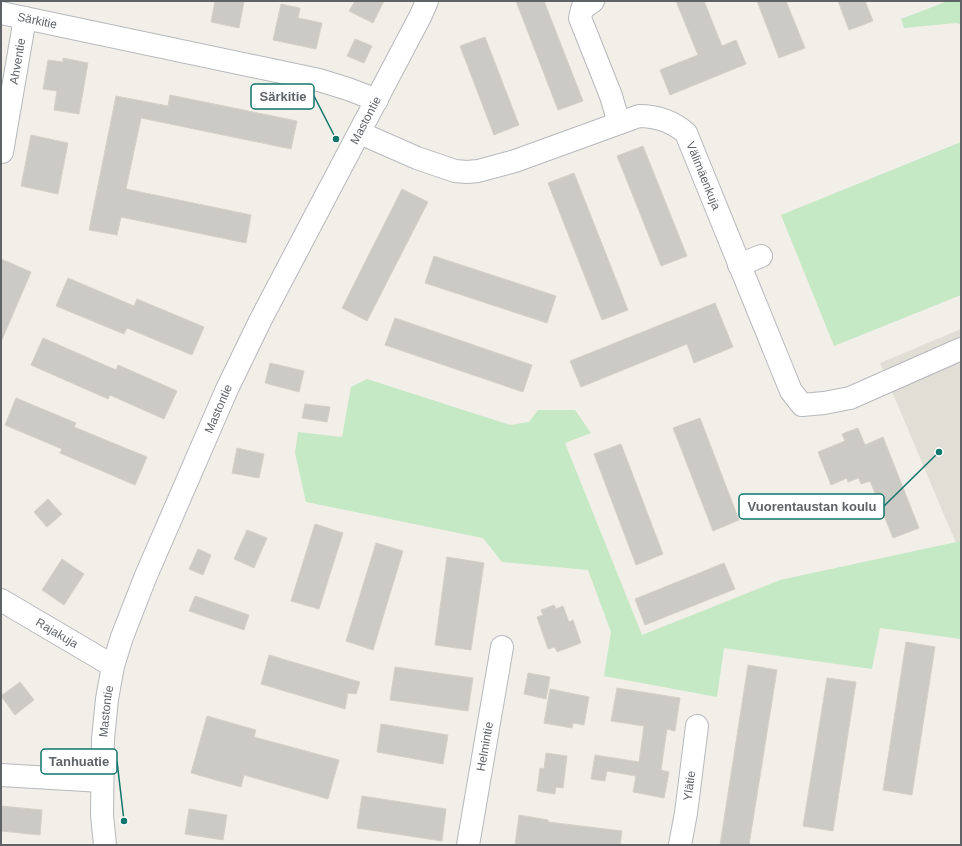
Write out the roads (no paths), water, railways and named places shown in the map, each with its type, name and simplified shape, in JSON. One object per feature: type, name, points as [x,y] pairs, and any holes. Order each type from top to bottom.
[{"type":"street","name":"Mastontie","points":[[105,845],[102,815],[103,738],[107,699],[113,666],[122,637],[145,578],[226,389],[360,133],[427,1]]},
{"type":"street","points":[[594,1],[582,9],[580,18],[611,96],[619,123]]},
{"type":"street","name":"Särkitie","points":[[1,12],[319,80],[377,100]]},
{"type":"street","name":"Ahventie","points":[[2,152],[24,18]]},
{"type":"street","name":"Välimäenkuja","points":[[360,133],[417,158],[455,171],[478,172],[515,161],[639,116],[647,116],[671,122],[686,133],[791,391],[802,405],[850,398],[961,349]]},
{"type":"street","points":[[739,265],[761,256]]},
{"type":"street","name":"Rajakuja","points":[[1,600],[113,666]]},
{"type":"street","name":"Helmintie","points":[[468,845],[502,647]]},
{"type":"street","name":"Ylätie","points":[[680,845],[698,726]]},
{"type":"street","points":[[1,775],[102,781]]},
{"type":"place","name":"Särkitie","points":[[336,139]]},
{"type":"place","name":"Vuorentaustan koulu","points":[[939,452]]},
{"type":"place","name":"Tanhuatie","points":[[124,821]]}]
